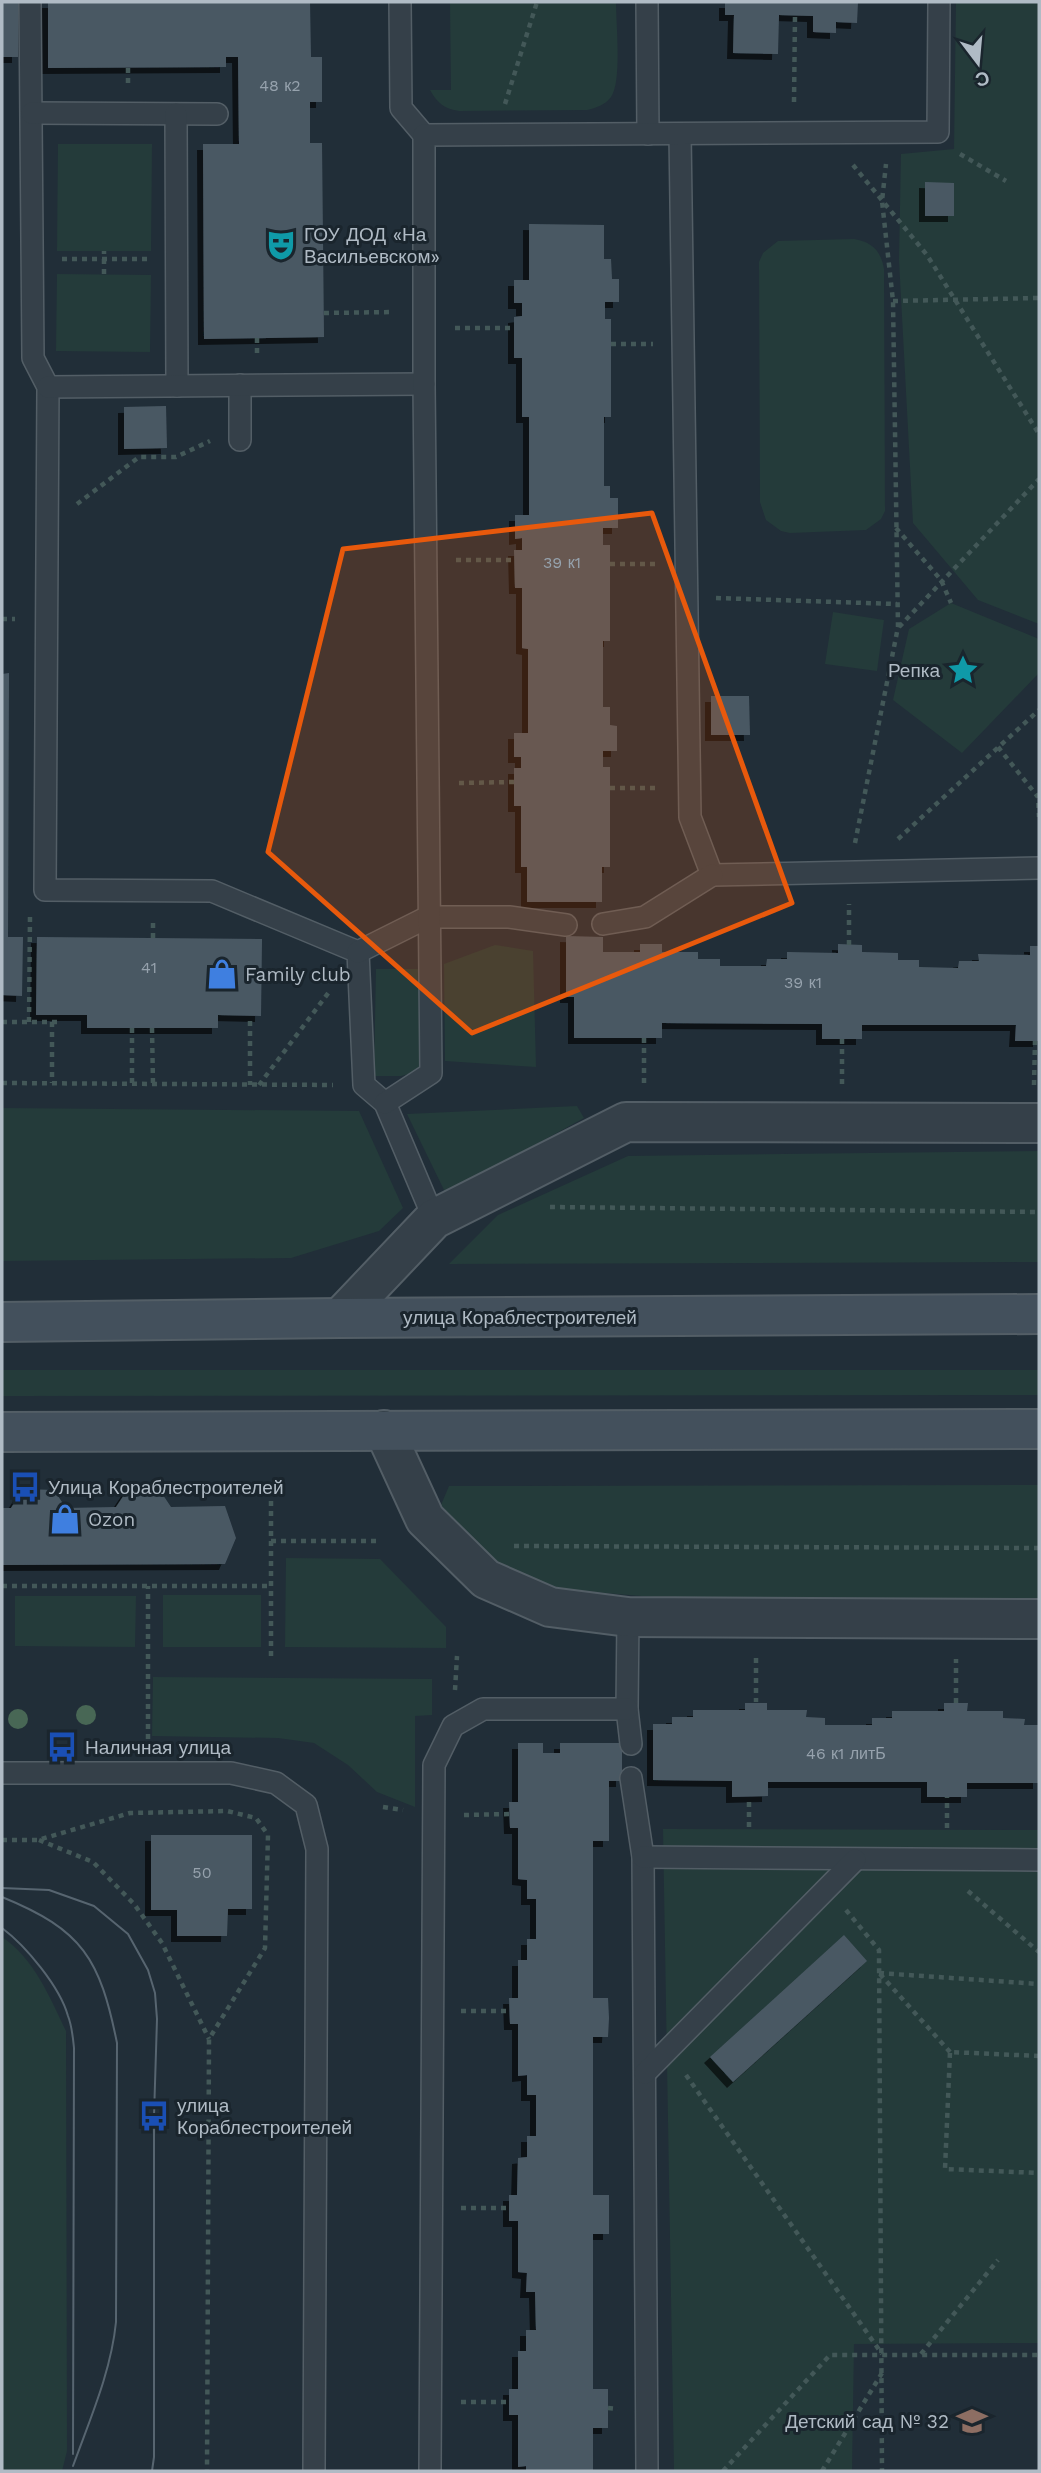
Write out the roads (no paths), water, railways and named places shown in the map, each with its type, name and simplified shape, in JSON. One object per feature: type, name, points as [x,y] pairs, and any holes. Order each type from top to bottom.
[{"type":"main road","name":"улица Кораблестроителей","points":[[2,1322],[1039,1314]]},
{"type":"main road","points":[[2,1432],[1039,1429]]},
{"type":"street","points":[[340,1318],[434,1219],[626,1122],[1037,1105]]},
{"type":"street","points":[[384,1430],[425,1519],[486,1579],[550,1607],[628,1616],[1039,1619]]},
{"type":"lane","points":[[30,2],[33,358],[48,387],[45,890],[212,891],[358,952],[428,917],[509,917],[566,925]]},
{"type":"lane","points":[[385,1103],[431,1073],[425,561],[424,135],[401,108],[400,2]]},
{"type":"lane","points":[[647,2],[648,134]]},
{"type":"lane","points":[[424,135],[938,132],[939,2]]},
{"type":"lane","points":[[32,114],[217,114]]},
{"type":"lane","points":[[176,114],[177,386]]},
{"type":"lane","points":[[680,134],[690,817],[712,875]]},
{"type":"lane","points":[[48,387],[424,384]]},
{"type":"lane","points":[[240,385],[240,434]]},
{"type":"lane","points":[[603,925],[645,916],[712,875],[1039,868]]},
{"type":"lane","points":[[358,952],[364,1085],[385,1103],[434,1219]]},
{"type":"lane","points":[[628,1616],[627,1709],[631,1744]]},
{"type":"lane","points":[[430,2471],[434,1765],[453,1726],[483,1709],[627,1709]]},
{"type":"lane","points":[[2,1773],[231,1773],[276,1783],[306,1805],[317,1849],[314,2471]]},
{"type":"lane","points":[[631,1778],[643,1857],[647,2471]]},
{"type":"lane","points":[[643,1857],[1039,1860]]},
{"type":"lane","points":[[645,2073],[855,1860]]},
{"type":"tram line","points":[[2,1888],[49,1890],[94,1906],[128,1934],[148,1970],[155,1993],[157,2019],[152,2471]]},
{"type":"tram line","points":[[2,1897],[52,1922],[84,1951],[103,1989],[117,2043],[116,2322],[105,2377],[73,2466]]},
{"type":"tram line","points":[[2,1928],[31,1956],[50,1980],[64,2005],[73,2036],[73,2454]]},
{"type":"place","name":"ГОУ ДОД «На Васильевском»","points":[[281,245]]},
{"type":"place","name":"Репка","points":[[963,670]]},
{"type":"place","name":"Family club","points":[[222,974]]},
{"type":"place","name":"Улица Кораблестроителей","points":[[25,1487]]},
{"type":"place","name":"Ozon","points":[[65,1519]]},
{"type":"place","name":"Наличная улица","points":[[62,1747]]},
{"type":"place","name":"улица Кораблестроителей","points":[[154,2116]]},
{"type":"place","name":"Детский сад № 32","points":[[972,2421]]}]
